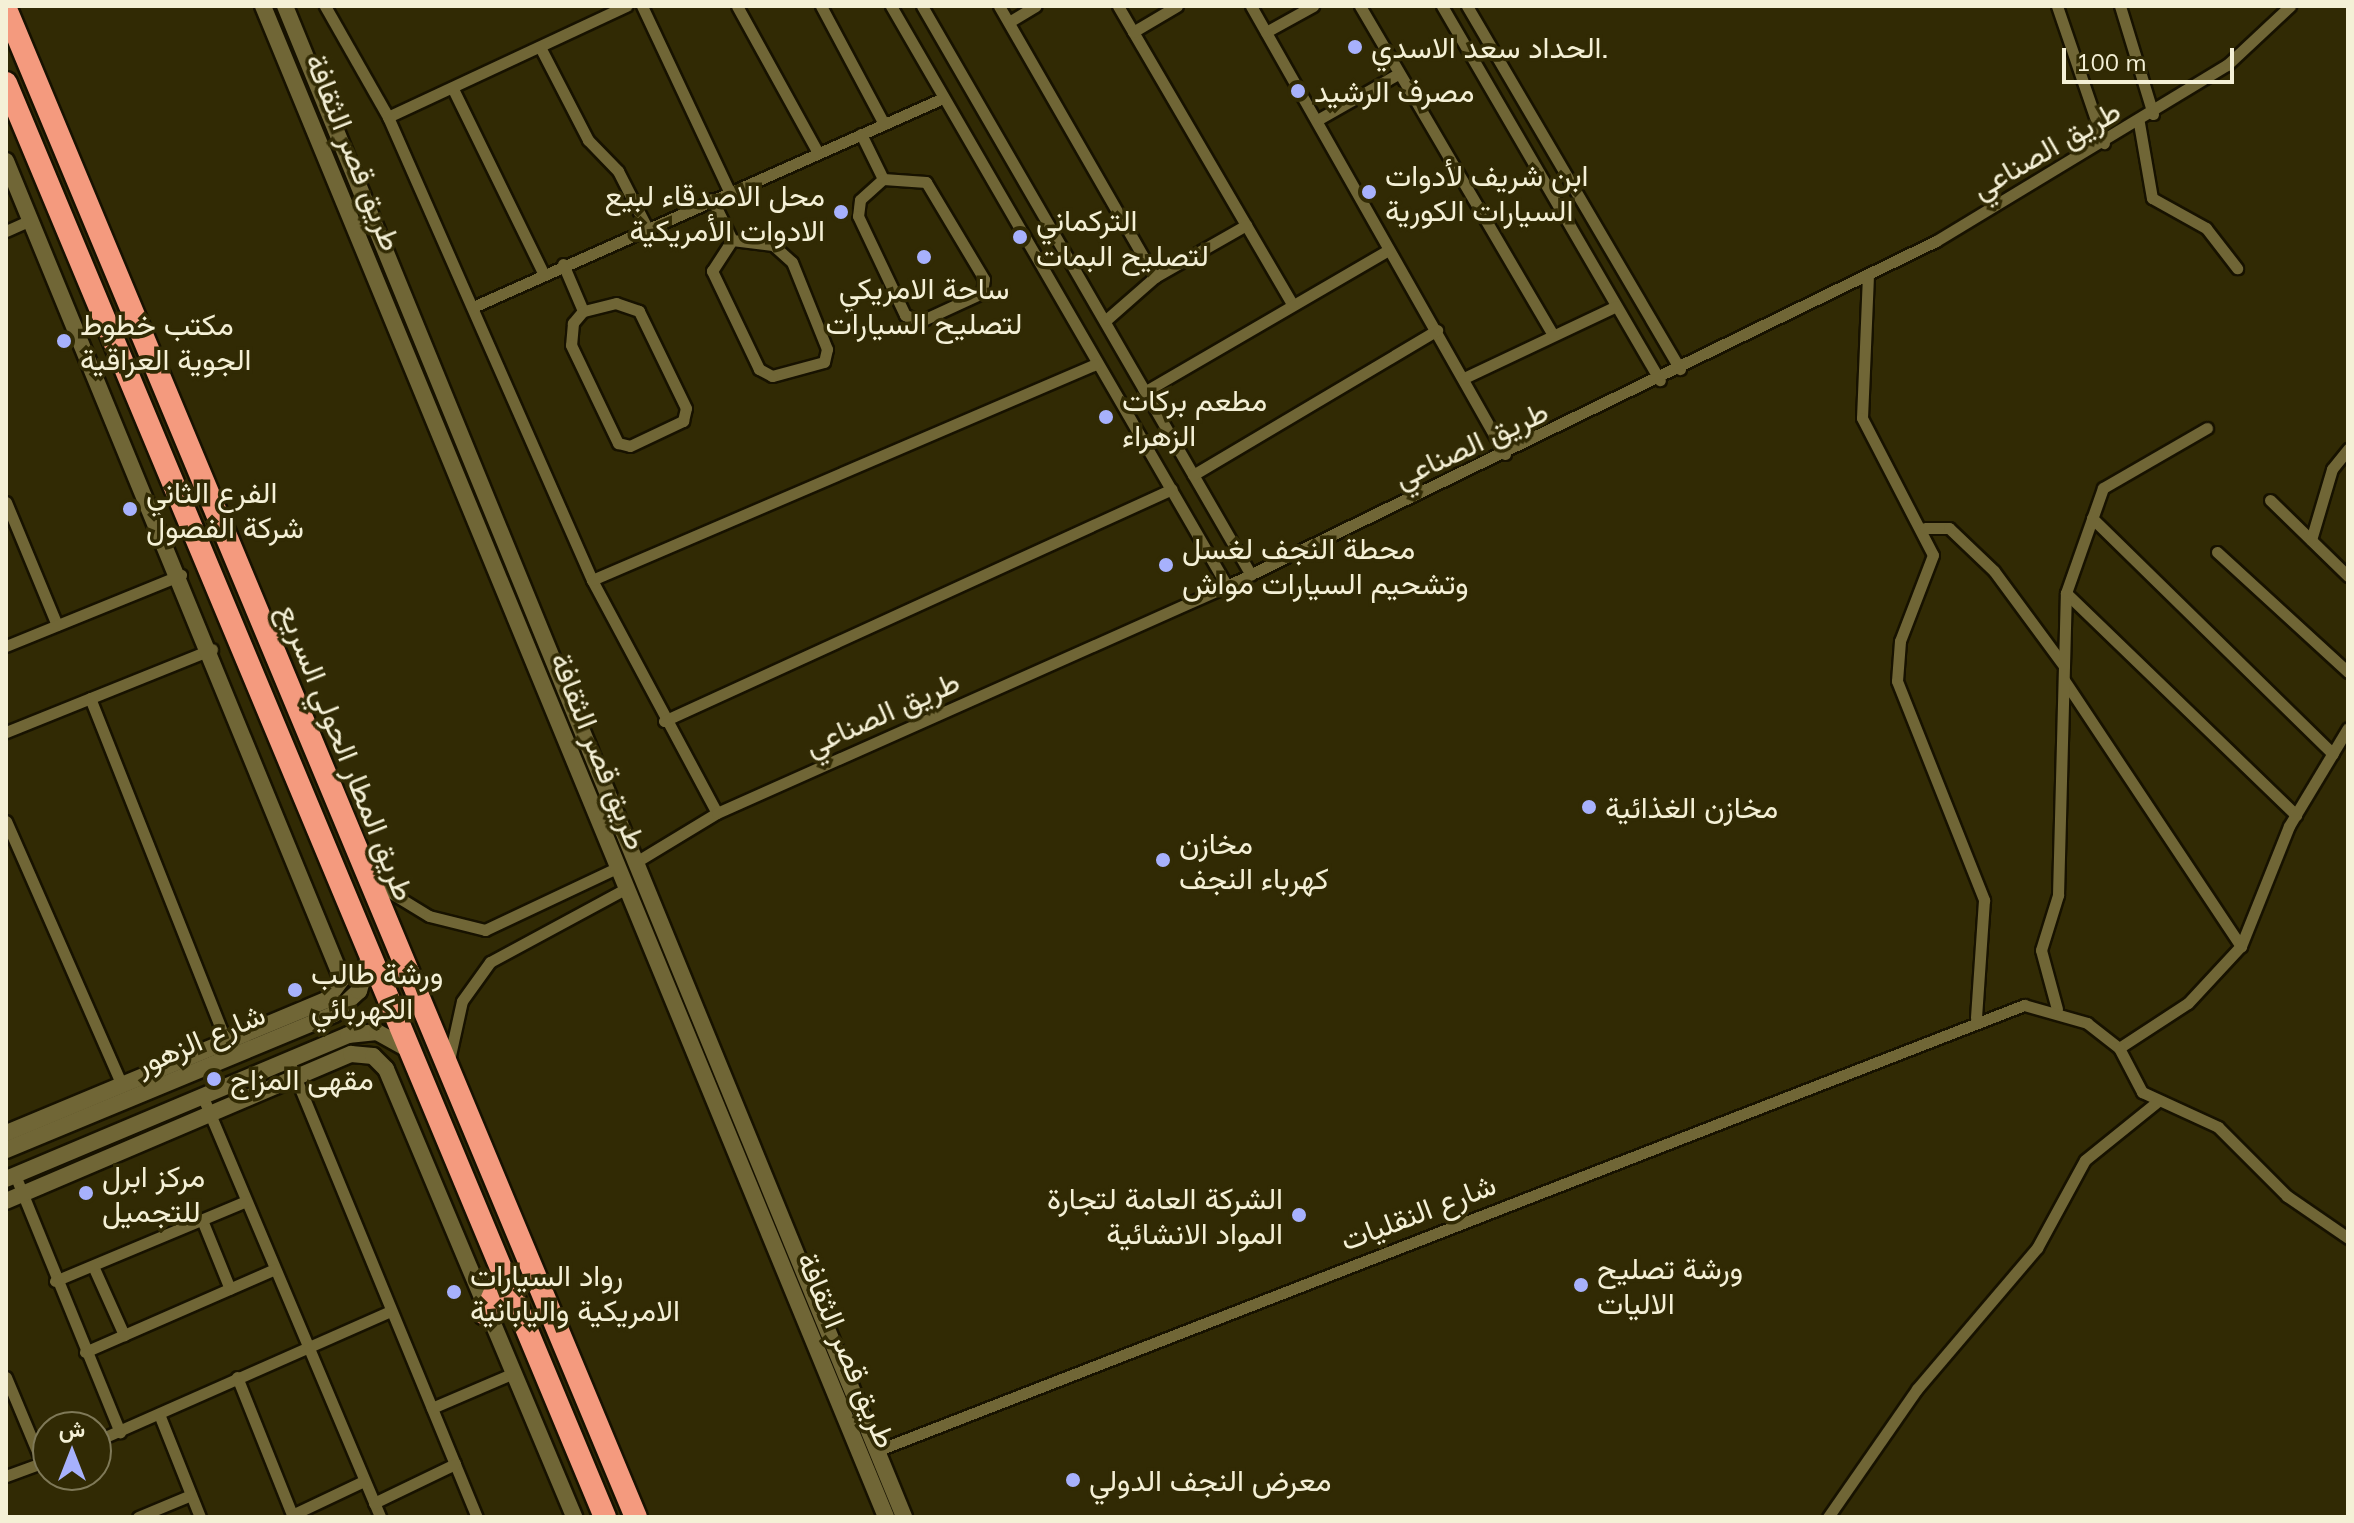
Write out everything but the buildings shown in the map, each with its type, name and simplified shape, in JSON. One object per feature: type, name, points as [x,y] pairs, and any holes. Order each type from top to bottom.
[{"type":"highway","name":"طريق المطار الحولي السريع","points":[[6,9],[77,171],[364,875],[449,1061],[636,1517]]},
{"type":"highway","name":"طريق المطار الحولي السريع","points":[[6,83],[366,938],[605,1517]]},
{"type":"highway","points":[[24,127],[44,134],[54,116]]},
{"type":"highway","points":[[48,183],[58,167],[77,171]]},
{"type":"highway","points":[[485,1314],[503,1274]]},
{"type":"street","name":"طريق قصر الثقافة","points":[[263,6],[886,1517]]},
{"type":"street","points":[[325,6],[388,117],[592,580],[664,721],[717,813]]},
{"type":"street","points":[[388,117],[626,6]]},
{"type":"street","points":[[642,6],[729,191]]},
{"type":"street","points":[[737,6],[818,153]]},
{"type":"street","points":[[821,6],[884,124]]},
{"type":"street","points":[[891,6],[1227,586]]},
{"type":"street","points":[[922,6],[1251,575]]},
{"type":"street","points":[[999,6],[1155,277]]},
{"type":"street","points":[[1009,22],[1036,6]]},
{"type":"street","points":[[1118,6],[1292,304]]},
{"type":"street","points":[[1133,32],[1177,6]]},
{"type":"street","points":[[1251,6],[1319,119],[1388,250],[1437,330],[1505,454]]},
{"type":"street","points":[[1266,32],[1313,6]]},
{"type":"street","points":[[1360,6],[1551,332]]},
{"type":"street","points":[[1442,6],[1660,380]]},
{"type":"street","points":[[1467,6],[1680,369]]},
{"type":"street","points":[[2057,6],[2104,143]]},
{"type":"street","points":[[2120,6],[2153,114]]},
{"type":"street","name":"طريق الصناعي","points":[[636,862],[717,813],[1251,575],[1660,380],[1868,275],[2139,123],[2227,65],[2290,6]]},
{"type":"street","name":"طريق قصر الثقافة","points":[[289,7],[337,134],[594,753],[904,1517]]},
{"type":"street","points":[[540,47],[588,140],[618,171],[647,228]]},
{"type":"street","points":[[1319,119],[1398,74]]},
{"type":"street","points":[[453,89],[543,273]]},
{"type":"street","points":[[473,307],[563,264],[943,98]]},
{"type":"street","points":[[2139,123],[2152,198],[2206,228],[2237,268]]},
{"type":"street","points":[[861,134],[883,179]]},
{"type":"street","points":[[1531,159],[1549,147]]},
{"type":"street","points":[[6,161],[212,649],[342,969],[336,994],[236,1043],[126,1092],[6,1133]]},
{"type":"street","points":[[883,179],[926,182],[984,279],[982,293],[921,321],[905,315],[858,216],[860,200],[883,179]]},
{"type":"street","points":[[712,199],[732,240]]},
{"type":"street","points":[[6,231],[31,220]]},
{"type":"street","points":[[1106,320],[1155,277],[1246,225]]},
{"type":"street","points":[[732,240],[773,245],[792,262],[827,349],[824,362],[772,376],[759,369],[712,271],[732,240]]},
{"type":"street","points":[[1146,391],[1388,250]]},
{"type":"street","points":[[563,264],[583,311]]},
{"type":"street","points":[[1868,275],[1862,418],[1925,528],[1931,569],[1900,641],[1897,681],[1982,892],[1976,1018]]},
{"type":"street","points":[[616,303],[639,311],[686,408],[683,421],[630,446],[618,443],[571,345],[573,323],[583,311],[616,303]]},
{"type":"street","points":[[1464,378],[1551,332],[1616,306]]},
{"type":"street","points":[[1193,475],[1437,330]]},
{"type":"street","points":[[592,580],[1096,364]]},
{"type":"street","points":[[2207,428],[2103,488],[2066,593],[2058,895],[2041,950],[2057,1009],[2119,1048],[2136,1085],[2157,1102],[2218,1127],[2287,1196],[2348,1238]]},
{"type":"street","points":[[2311,540],[2332,469],[2348,449]]},
{"type":"street","points":[[664,721],[1172,489]]},
{"type":"street","points":[[2270,500],[2348,576]]},
{"type":"street","points":[[6,502],[57,625]]},
{"type":"street","points":[[2092,518],[2333,754]]},
{"type":"street","points":[[1925,528],[1949,528],[1994,571],[2064,666]]},
{"type":"street","points":[[2217,552],[2348,672]]},
{"type":"street","points":[[6,646],[181,575]]},
{"type":"street","points":[[2066,593],[2296,815]]},
{"type":"street","points":[[6,732],[212,649]]},
{"type":"street","points":[[2064,680],[2241,946]]},
{"type":"street","points":[[90,698],[236,1043]]},
{"type":"street","points":[[2119,1048],[2188,1003],[2241,946],[2296,815],[2348,728]]},
{"type":"street","points":[[6,821],[141,1121]]},
{"type":"street","points":[[601,830],[621,823]]},
{"type":"street","points":[[364,875],[429,916],[485,930],[617,868]]},
{"type":"street","points":[[449,1061],[462,1001],[490,962],[625,889]]},
{"type":"street","name":"شارع الزهور","points":[[6,1150],[126,1092],[182,1076],[236,1043],[352,1000],[367,971],[366,938]]},
{"type":"street","name":"شارع النقليات","points":[[876,1451],[1976,1018],[2024,1005],[2057,1009]]},
{"type":"street","name":"شارع الزهور","points":[[10,1177],[288,1059],[367,1031],[411,1052]]},
{"type":"street","points":[[688,1042],[706,1032]]},
{"type":"street","points":[[6,1201],[357,1053],[383,1064],[509,1375],[574,1517]]},
{"type":"street","points":[[288,1059],[477,1517]]},
{"type":"street","points":[[182,1076],[210,1114],[380,1517]]},
{"type":"street","points":[[1828,1517],[1917,1389],[2037,1248],[2085,1160],[2157,1102]]},
{"type":"street","points":[[10,1177],[22,1195],[120,1432]]},
{"type":"street","points":[[55,1281],[246,1201]]},
{"type":"street","points":[[202,1220],[230,1289]]},
{"type":"street","points":[[93,1266],[124,1335]]},
{"type":"street","points":[[85,1352],[275,1269]]},
{"type":"street","points":[[112,1435],[391,1311]]},
{"type":"street","points":[[432,1408],[509,1375]]},
{"type":"street","points":[[237,1377],[292,1516],[364,1481]]},
{"type":"street","points":[[7,1380],[32,1434]]},
{"type":"street","points":[[159,1414],[200,1517]]},
{"type":"street","points":[[374,1503],[455,1464]]},
{"type":"street","points":[[6,1476],[32,1467]]},
{"type":"street","points":[[138,1517],[191,1495]]},
{"type":"place","name":"الحداد سعد الاسدي.","points":[[1355,47]]},
{"type":"place","name":"مصرف الرشيد","points":[[1298,91]]},
{"type":"place","name":"ابن شريف لأدوات السيارات الكورية","points":[[1369,192]]},
{"type":"place","name":"محل الاصدقاء لبيع الادوات الأمريكية","points":[[841,212]]},
{"type":"place","name":"التركماني لتصليح البمات","points":[[1020,237]]},
{"type":"place","name":"ساحة الامريكي لتصليح السيارات","points":[[924,257]]},
{"type":"place","name":"مكتب خطوط الجوية العراقية","points":[[64,341]]},
{"type":"place","name":"مطعم بركات الزهراء","points":[[1106,417]]},
{"type":"place","name":"الفرع الثاني شركة الفصول","points":[[130,509]]},
{"type":"place","name":"محطة النجف لغسل وتشحيم السيارات مواش","points":[[1166,565]]},
{"type":"place","name":"مخازن الغذائية","points":[[1589,807]]},
{"type":"place","name":"مخازن كهرباء النجف","points":[[1163,860]]},
{"type":"place","name":"ورشة طالب الكهربائي","points":[[295,990]]},
{"type":"place","name":"مقهى المزاج","points":[[214,1079]]},
{"type":"place","name":"مركز ابرل للتجميل","points":[[86,1193]]},
{"type":"place","name":"الشركة العامة لتجارة المواد الانشائية","points":[[1299,1215]]},
{"type":"place","name":"ورشة تصليح الاليات","points":[[1581,1285]]},
{"type":"place","name":"رواد السيارات الامريكية واليابانية","points":[[454,1292]]},
{"type":"place","name":"معرض النجف الدولي","points":[[1073,1480]]}]
